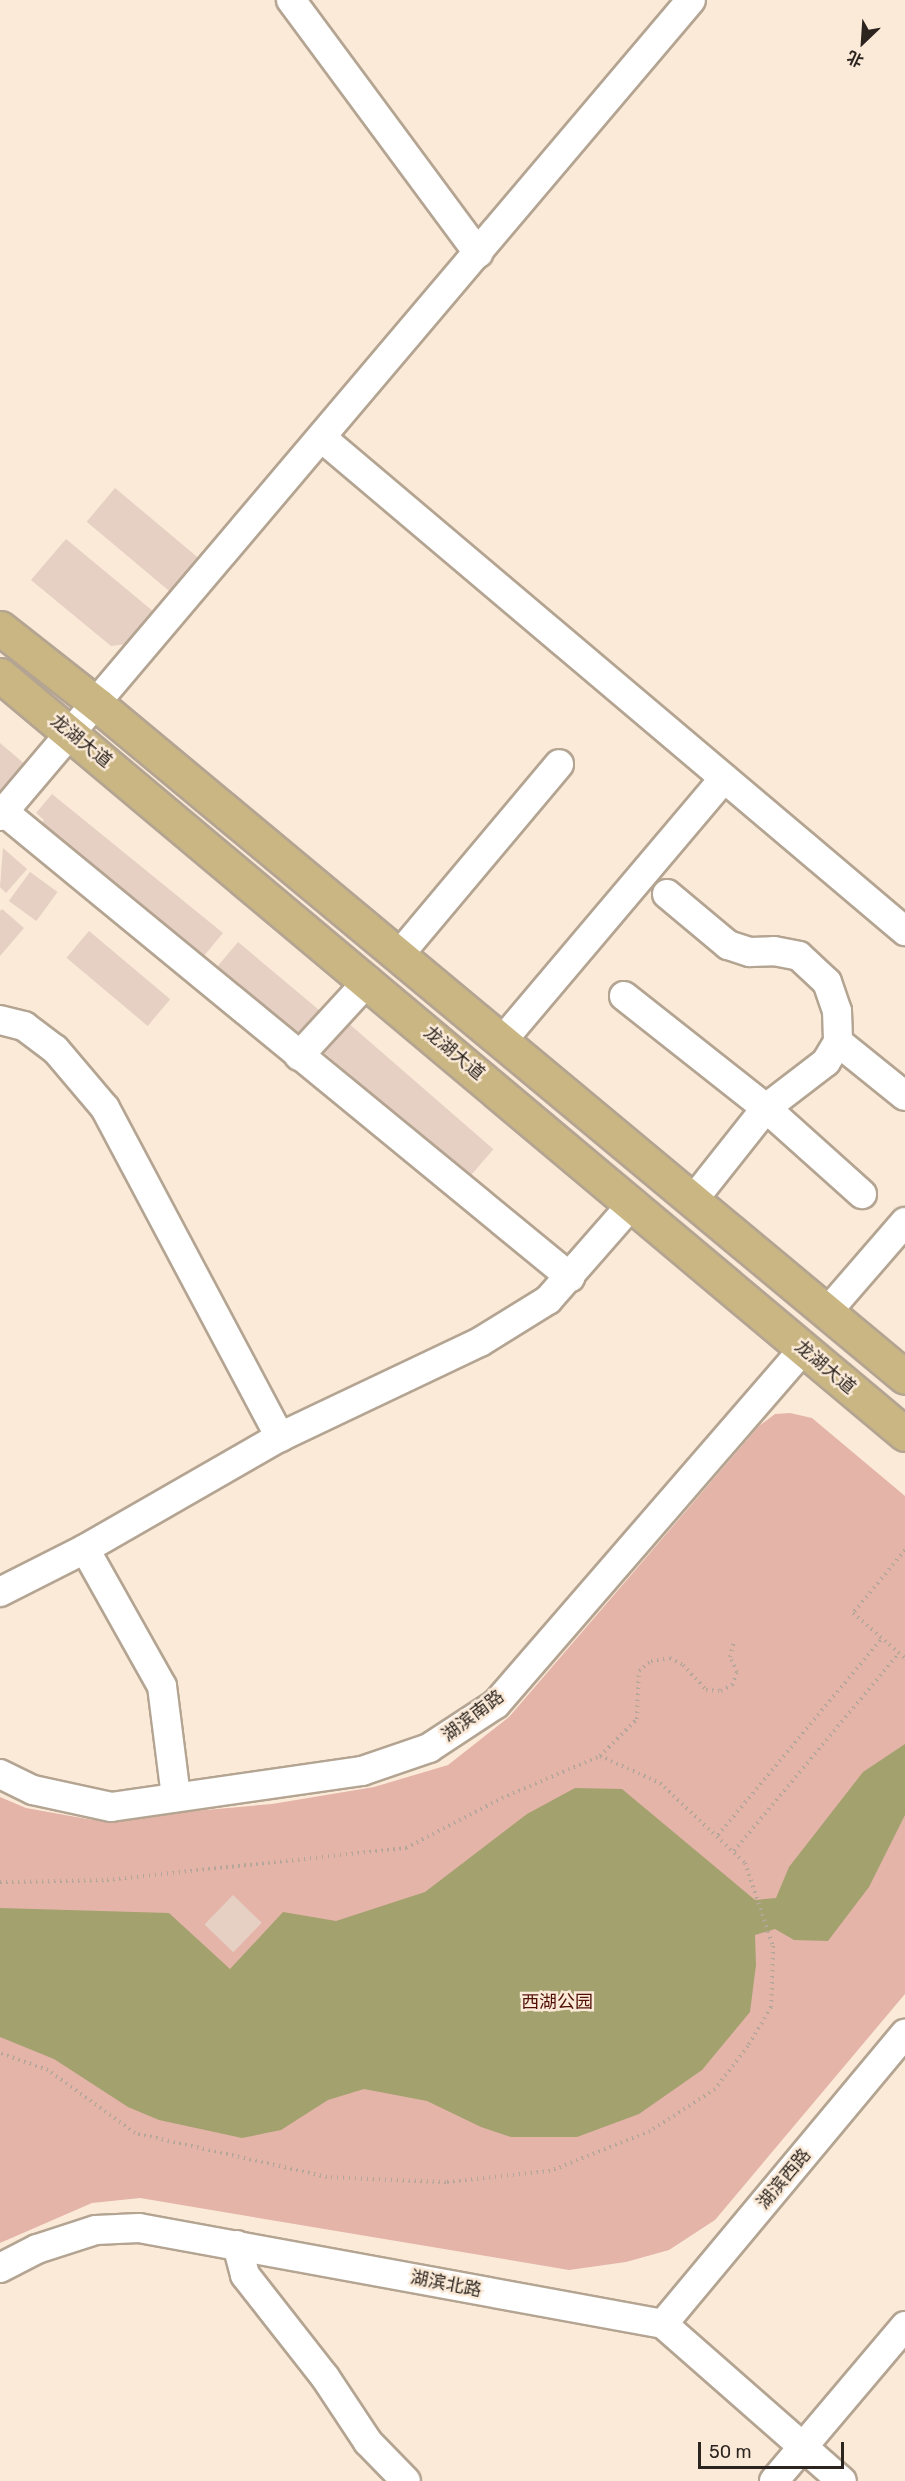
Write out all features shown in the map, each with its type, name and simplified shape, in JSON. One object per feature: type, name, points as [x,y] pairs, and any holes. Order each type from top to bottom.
[{"type":"main road","points":[[0,628],[98,705],[905,1377]]},
{"type":"main road","name":"龙湖大道","points":[[0,675],[74,734],[905,1434]]},
{"type":"street","points":[[291,0],[478,253]]},
{"type":"street","points":[[570,1277],[2,814],[74,734],[691,0]]},
{"type":"street","points":[[322,438],[905,931]]},
{"type":"street","points":[[399,955],[559,764]]},
{"type":"street","points":[[502,1041],[724,778]]},
{"type":"street","points":[[667,894],[728,945],[750,952],[774,951],[799,956],[827,982],[837,1011],[838,1042],[826,1062],[766,1108],[693,1200]]},
{"type":"street","points":[[299,1056],[368,981]]},
{"type":"street","points":[[624,996],[766,1108],[862,1194]]},
{"type":"street","points":[[0,1020],[24,1026],[55,1050],[105,1108],[280,1437]]},
{"type":"street","points":[[838,1042],[905,1096]]},
{"type":"street","points":[[0,1592],[85,1549],[280,1437],[480,1342],[548,1300],[633,1203]]},
{"type":"street","points":[[827,1312],[905,1222]]},
{"type":"street","name":"湖滨南路","points":[[0,1774],[33,1790],[111,1807],[362,1771],[429,1748],[496,1704],[804,1349]]},
{"type":"street","points":[[85,1549],[162,1686],[176,1797]]},
{"type":"street","name":"湖滨西路","points":[[663,2324],[905,2034]]},
{"type":"street","name":"湖滨北路","points":[[0,2268],[38,2249],[96,2230],[139,2228],[663,2324]]},
{"type":"street","points":[[237,2245],[245,2275],[325,2377],[368,2442],[406,2481]]},
{"type":"street","points":[[663,2324],[842,2481]]},
{"type":"street","points":[[774,2481],[905,2326]]},
{"type":"path","points":[[905,1550],[853,1613],[905,1658]]},
{"type":"path","points":[[718,1835],[882,1638]]},
{"type":"path","points":[[0,1882],[107,1880],[406,1848],[502,1798],[600,1756],[637,1719],[639,1671],[651,1661],[670,1658],[683,1665],[706,1689],[722,1691],[732,1685],[737,1672],[729,1657],[734,1641]]},
{"type":"path","points":[[734,1851],[899,1653]]},
{"type":"path","points":[[0,2053],[48,2070],[135,2133],[327,2177],[446,2182],[550,2171],[650,2131],[715,2089],[748,2046],[771,2007],[773,1946],[745,1863],[718,1835],[660,1783],[600,1756]]},
{"type":"green space","name":"西湖公园","points":[[790,1413],[812,1418],[905,1496],[905,1994],[715,2220],[669,2250],[626,2262],[569,2270],[140,2198],[92,2203],[0,2243],[0,1797],[26,1808],[93,1820],[272,1804],[374,1787],[448,1765],[509,1717],[759,1426],[775,1414]]},
{"type":"shaded area","points":[[905,1744],[905,1815],[869,1887],[828,1941],[794,1940],[775,1929],[755,1935],[756,1965],[750,2012],[702,2070],[639,2114],[577,2137],[511,2137],[481,2127],[427,2101],[364,2089],[328,2100],[281,2130],[242,2138],[159,2120],[128,2107],[54,2059],[0,2037],[0,1908],[169,1913],[230,1969],[283,1912],[336,1921],[425,1892],[527,1814],[575,1788],[622,1789],[755,1900],[776,1898],[789,1867],[863,1772]]},
{"type":"building","points":[[115,488],[202,561],[174,595],[87,522]]},
{"type":"building","points":[[66,539],[154,612],[127,644],[111,646],[31,580]]},
{"type":"building","points":[[0,743],[27,766],[0,798]]},
{"type":"building","points":[[52,794],[223,933],[203,957],[40,825],[44,820],[36,813]]},
{"type":"building","points":[[3,848],[27,869],[6,893],[0,887]]},
{"type":"building","points":[[30,872],[58,892],[36,921],[9,901]]},
{"type":"building","points":[[2,909],[24,928],[0,956],[0,911]]},
{"type":"building","points":[[89,931],[170,999],[148,1026],[67,958]]},
{"type":"building","points":[[238,942],[324,1014],[302,1040],[216,968]]},
{"type":"building","points":[[347,1022],[493,1149],[468,1178],[322,1051]]},
{"type":"building","points":[[233,1895],[262,1923],[233,1952],[205,1924]]}]
